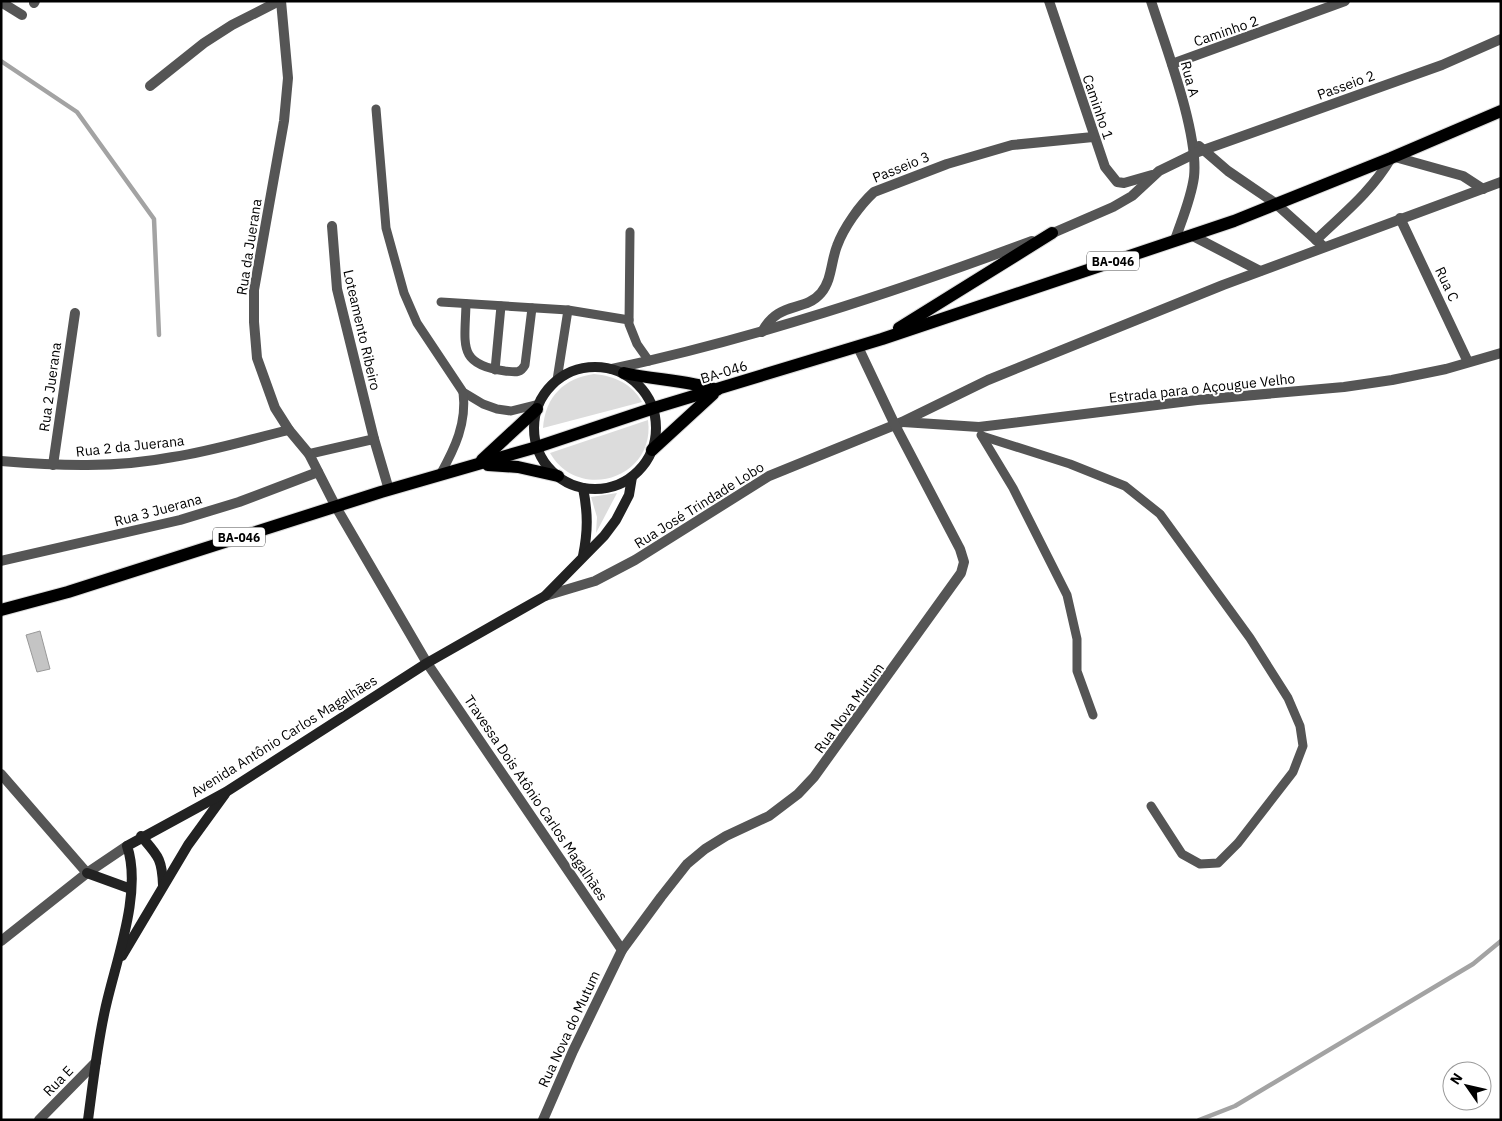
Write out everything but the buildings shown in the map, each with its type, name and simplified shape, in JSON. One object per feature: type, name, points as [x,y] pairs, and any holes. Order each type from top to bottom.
[{"type":"main road","name":"BA-046","points":[[1,610],[68,592],[388,490],[537,447],[654,408],[858,347],[1234,221],[1275,203],[1393,158],[1501,111]]},
{"type":"main road","points":[[882,339],[1052,233]]},
{"type":"main road","points":[[558,476],[547,466],[537,447],[534,428],[538,407],[544,393],[557,380],[572,370],[589,366],[656,380],[692,382],[717,390],[652,450]]},
{"type":"main road","points":[[478,464],[518,467],[558,476],[583,488],[600,489],[617,485],[632,477],[644,465],[652,450],[657,429],[654,408],[647,394],[637,382],[618,371]]},
{"type":"main road","points":[[478,464],[538,407]]},
{"type":"main road","name":"Avenida Antônio Carlos Magalhães","points":[[127,846],[141,836],[226,792],[427,663],[545,596],[604,536],[624,507],[632,477]]},
{"type":"main road","points":[[583,488],[588,531],[583,558]]},
{"type":"main road","points":[[117,964],[188,845],[226,792]]},
{"type":"main road","points":[[141,836],[162,864],[163,885]]},
{"type":"main road","points":[[88,1120],[105,1010],[117,964],[132,889],[132,859],[127,846]]},
{"type":"main road","points":[[87,873],[132,889]]},
{"type":"street","name":"Rua da Juerana","points":[[150,86],[232,25],[280,1],[288,78],[284,121],[254,290],[257,358],[266,388],[289,430],[309,454],[336,507]]},
{"type":"street","name":"Caminho 1","points":[[1049,1],[1093,137],[1105,167],[1117,182],[1124,183],[1153,175]]},
{"type":"street","name":"Rua A","points":[[1151,1],[1172,64],[1191,137],[1198,153],[1275,203],[1324,247]]},
{"type":"street","name":"Caminho 2","points":[[1172,64],[1345,1]]},
{"type":"street","points":[[1,2],[22,15]]},
{"type":"street","name":"Passeio 2","points":[[1153,175],[1198,153],[1442,65],[1501,39]]},
{"type":"street","name":"Passeio 3","points":[[762,332],[775,315],[787,308],[809,302],[823,290],[831,273],[837,246],[866,200],[874,192],[947,164],[1012,145],[1093,137]]},
{"type":"street","points":[[1175,240],[1190,196],[1198,153]]},
{"type":"street","points":[[1316,240],[1365,194],[1381,176],[1393,158],[1463,176],[1483,188]]},
{"type":"street","points":[[618,371],[762,332],[905,286],[1093,218],[1132,196],[1153,175]]},
{"type":"street","name":"Rua José Trindade Lobo","points":[[545,596],[596,581],[635,560],[769,476],[899,424],[988,380],[1260,271],[1501,182]]},
{"type":"street","name":"Rua C","points":[[1400,218],[1468,362]]},
{"type":"street","name":"Loteamento Ribeiro","points":[[332,226],[337,289],[374,439]]},
{"type":"street","points":[[1191,235],[1260,271]]},
{"type":"street","name":"Rua 2 Juerana","points":[[53,466],[75,313]]},
{"type":"street","name":"Rua Nova Mutum","points":[[622,950],[687,864],[705,848],[769,816],[798,794],[814,777],[961,574],[964,562],[960,549],[899,424],[858,347]]},
{"type":"street","name":"Estrada para o Açougue Velho","points":[[899,424],[976,427],[1197,400],[1344,387],[1392,380],[1501,352]]},
{"type":"street","name":"Rua 2 da Juerana","points":[[1,461],[53,466],[95,466],[173,458],[289,430]]},
{"type":"street","points":[[309,454],[374,439],[388,490]]},
{"type":"street","name":"Rua 3 Juerana","points":[[1,561],[180,520],[239,502],[318,472]]},
{"type":"street","name":"Travessa Dois Atônio Carlos Magalhães","points":[[336,507],[427,663],[622,950]]},
{"type":"street","points":[[1,774],[87,873]]},
{"type":"street","name":"Avenida Antônio Carlos Magalhães","points":[[1,941],[87,873],[127,846]]},
{"type":"street","name":"Rua Nova do Mutum","points":[[544,1120],[573,1051],[622,950]]},
{"type":"street","name":"Rua E","points":[[39,1120],[96,1062]]},
{"type":"lane","points":[[376,109],[386,228],[404,293],[417,323],[463,392],[466,410],[461,430],[440,475]]},
{"type":"lane","points":[[630,232],[629,320],[637,344],[650,361]]},
{"type":"lane","points":[[441,302],[568,310],[629,320]]},
{"type":"lane","points":[[466,304],[465,340],[467,351],[475,363],[495,370],[517,372],[526,365],[532,308]]},
{"type":"lane","points":[[495,370],[501,306]]},
{"type":"lane","points":[[557,380],[568,310]]},
{"type":"lane","points":[[463,392],[483,404],[497,409],[511,411],[538,407]]},
{"type":"lane","points":[[976,427],[1013,488],[1067,596],[1077,639],[1077,671],[1093,715]]},
{"type":"lane","points":[[982,436],[1070,464],[1124,486],[1160,514],[1250,638],[1288,698],[1300,726],[1303,746],[1293,772],[1238,843],[1218,862],[1200,864],[1182,854],[1151,806]]},
{"type":"shaded area","points":[[594,374],[622,382],[633,390],[642,402],[543,428],[548,407],[558,391],[574,380]]},
{"type":"shaded area","points":[[648,420],[647,440],[640,457],[628,469],[613,477],[596,480],[579,477],[563,468],[550,453]]},
{"type":"shaded area","points":[[617,493],[596,533],[597,517],[591,497]]},
{"type":"waterway","points":[[1,61],[77,112],[154,219],[159,335]]},
{"type":"waterway","points":[[1199,1120],[1235,1106],[1473,964],[1501,941]]}]
